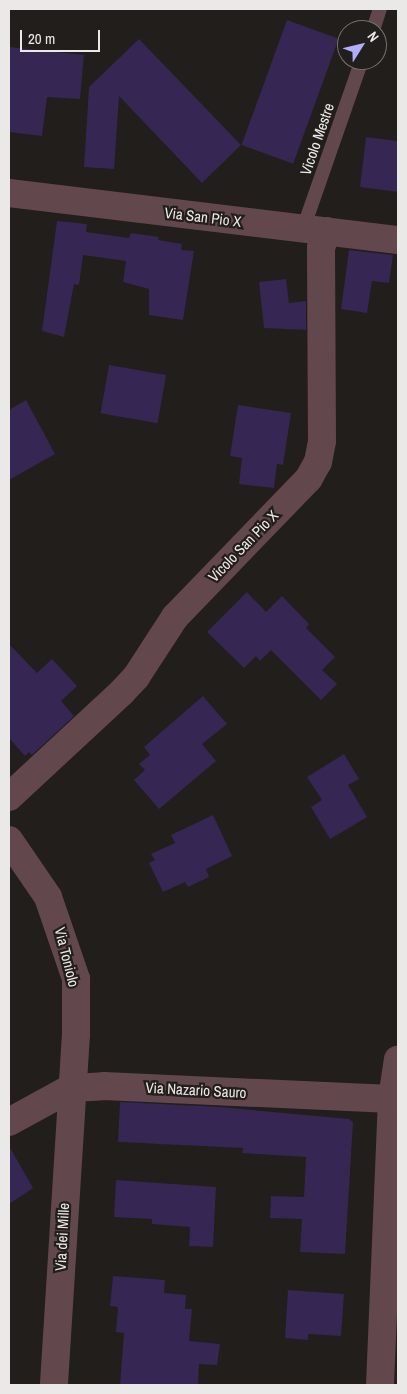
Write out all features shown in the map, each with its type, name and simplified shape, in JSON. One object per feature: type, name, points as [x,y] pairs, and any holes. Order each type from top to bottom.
[{"type":"street","name":"Via San Pio X","points":[[9,193],[398,240]]},
{"type":"street","name":"Vicolo San Pio X","points":[[9,797],[136,677],[175,617],[309,478],[318,462],[322,441],[321,248],[315,230]]},
{"type":"street","name":"Via Toniolo","points":[[9,840],[48,897],[76,979],[76,1034],[71,1088]]},
{"type":"street","points":[[380,1385],[392,1099],[398,1059]]},
{"type":"street","name":"Via Nazario Sauro","points":[[9,1122],[71,1088],[104,1086],[392,1099]]},
{"type":"street","name":"Via dei Mille","points":[[54,1385],[71,1088]]},
{"type":"lane","name":"Vicolo Mestre","points":[[315,230],[359,70]]},
{"type":"building","points":[[287,20],[337,38],[337,43],[293,164],[242,145]]},
{"type":"building","points":[[139,39],[241,145],[202,183],[119,96],[114,169],[84,167],[89,87]]},
{"type":"building","points":[[9,47],[84,55],[80,99],[47,97],[42,136],[9,132]]},
{"type":"building","points":[[366,137],[398,141],[398,192],[360,187]]},
{"type":"building","points":[[57,221],[87,224],[86,232],[129,238],[131,233],[159,237],[158,240],[182,244],[181,250],[194,251],[183,320],[149,315],[149,289],[123,282],[126,261],[83,255],[79,285],[74,284],[64,337],[42,331]]},
{"type":"building","points":[[349,250],[393,255],[389,283],[372,281],[367,313],[341,309]]},
{"type":"building","points":[[286,279],[289,303],[306,301],[306,330],[264,328],[259,282]]},
{"type":"building","points":[[109,365],[166,375],[158,423],[100,413]]},
{"type":"building","points":[[26,400],[55,454],[9,480],[9,410]]},
{"type":"building","points":[[238,405],[291,413],[283,465],[277,464],[274,488],[239,484],[242,458],[230,456]]},
{"type":"building","points":[[247,592],[266,612],[282,596],[309,624],[306,628],[335,657],[322,670],[337,684],[321,700],[271,650],[260,661],[256,656],[244,668],[207,632]]},
{"type":"building","points":[[9,644],[37,673],[52,659],[77,686],[61,701],[74,716],[32,755],[29,752],[25,756],[9,738]]},
{"type":"building","points":[[203,696],[227,724],[202,744],[216,761],[159,809],[134,780],[145,770],[139,764],[150,755],[144,747]]},
{"type":"building","points":[[344,754],[359,779],[348,785],[367,817],[330,839],[311,807],[322,800],[307,777]]},
{"type":"building","points":[[213,815],[232,856],[206,869],[209,877],[188,887],[185,882],[163,892],[149,863],[155,860],[151,854],[175,843],[171,835]]},
{"type":"building","points":[[120,1102],[220,1107],[349,1119],[353,1122],[345,1254],[300,1252],[302,1219],[270,1218],[271,1196],[304,1197],[306,1157],[242,1153],[243,1148],[118,1142]]},
{"type":"building","points":[[9,1146],[33,1188],[9,1204]]},
{"type":"building","points":[[116,1180],[216,1187],[213,1247],[189,1246],[190,1227],[152,1224],[152,1219],[114,1217]]},
{"type":"building","points":[[113,1276],[165,1280],[164,1293],[186,1295],[185,1309],[192,1309],[189,1341],[220,1344],[217,1365],[199,1364],[198,1385],[120,1385],[124,1333],[116,1332],[118,1307],[110,1306]]},
{"type":"building","points":[[288,1290],[344,1294],[341,1336],[308,1334],[308,1340],[285,1338]]}]
